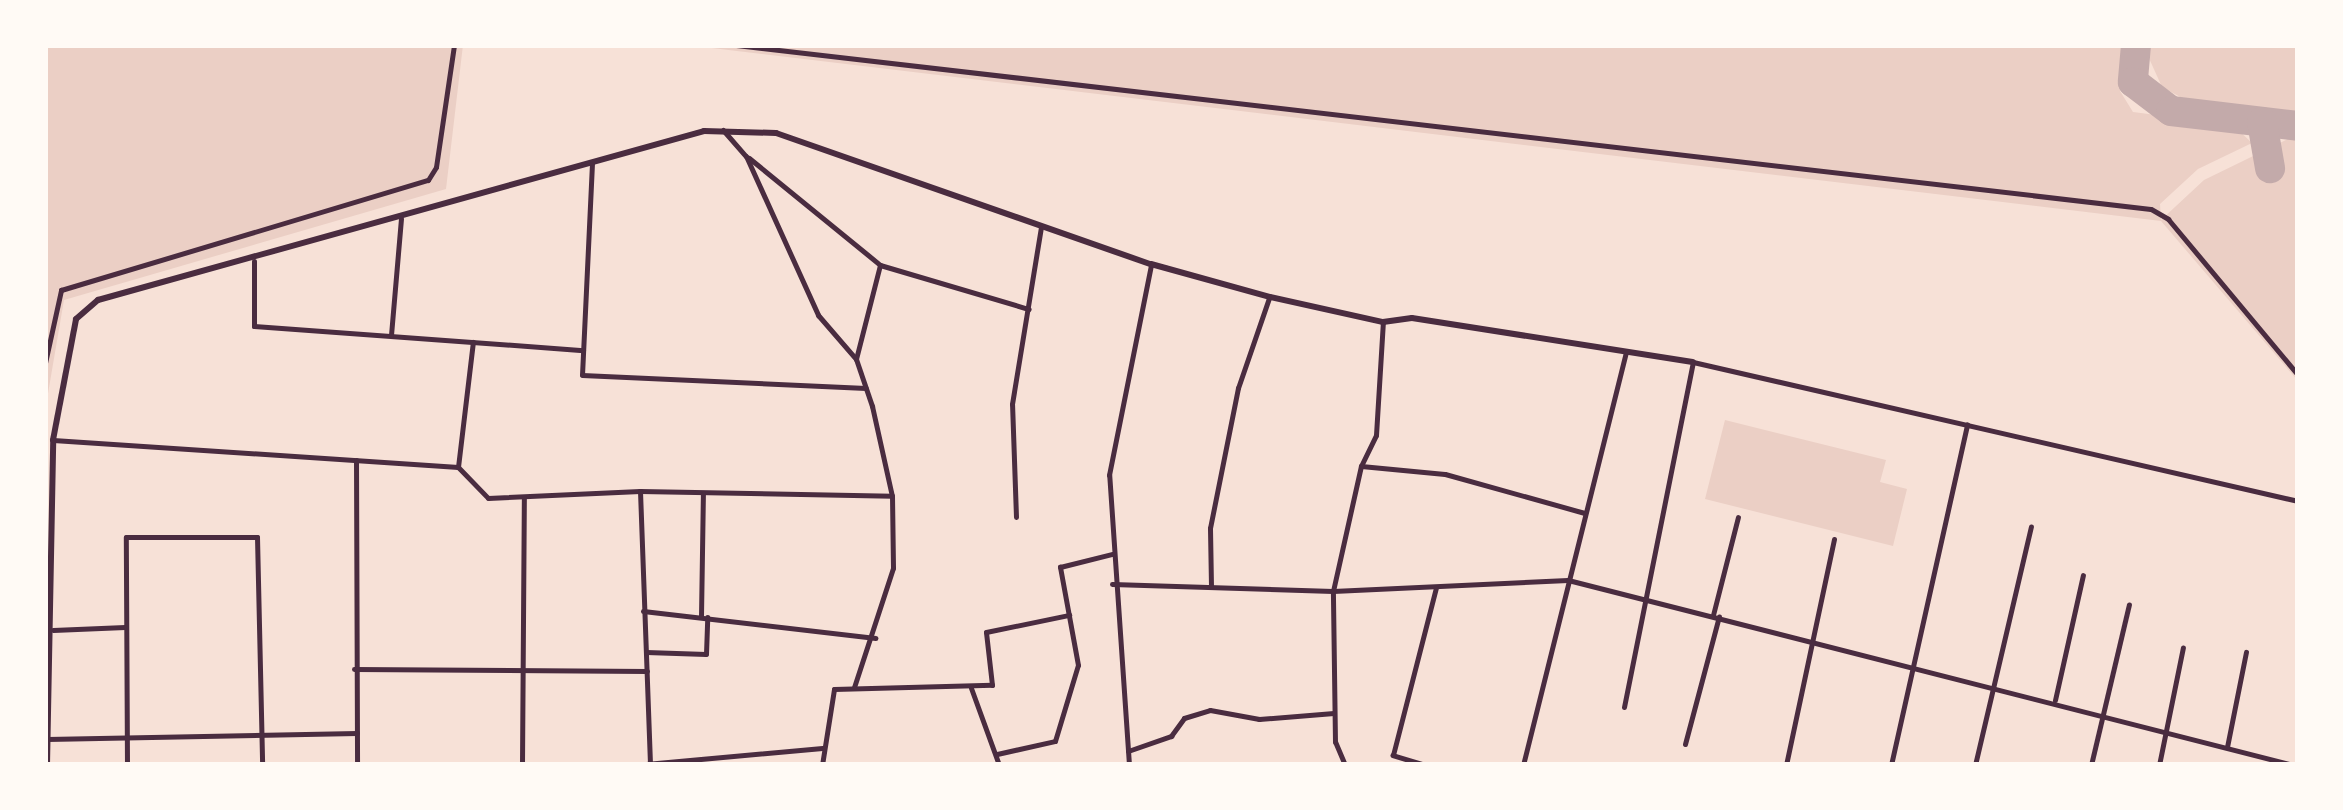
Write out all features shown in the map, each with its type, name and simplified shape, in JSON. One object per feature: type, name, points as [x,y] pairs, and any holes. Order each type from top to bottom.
[{"type":"street","points":[[45,363],[61,290],[428,180],[436,168],[454,45]]},
{"type":"street","points":[[736,45],[2151,210],[2168,219],[2298,375]]},
{"type":"street","points":[[721,128],[746,156],[880,265],[1029,309]]},
{"type":"street","points":[[46,764],[53,630],[53,440],[76,319],[98,300],[254,261],[721,128],[776,133],[841,152],[1041,227],[1151,264],[1270,297],[1382,322],[1412,318],[1693,362],[2298,502]]},
{"type":"street","points":[[746,156],[818,315],[856,360],[892,496],[893,568],[875,638],[854,687]]},
{"type":"street","points":[[592,163],[582,375],[866,388]]},
{"type":"street","points":[[391,336],[402,218]]},
{"type":"street","points":[[1016,517],[1012,404],[1041,227]]},
{"type":"street","points":[[254,261],[254,326],[583,350]]},
{"type":"street","points":[[1129,765],[1112,584],[1109,475],[1151,264]]},
{"type":"street","points":[[856,360],[880,265]]},
{"type":"street","points":[[1211,586],[1210,528],[1238,388],[1270,297]]},
{"type":"street","points":[[1346,765],[1334,713],[1333,591],[1361,466],[1376,435],[1382,322]]},
{"type":"street","points":[[458,467],[473,342]]},
{"type":"street","points":[[1524,765],[1626,352]]},
{"type":"street","points":[[1624,707],[1693,362]]},
{"type":"street","points":[[1890,765],[1967,424]]},
{"type":"street","points":[[53,440],[458,467],[488,498],[640,490],[892,496]]},
{"type":"street","points":[[356,460],[357,765]]},
{"type":"street","points":[[1361,466],[1446,474],[1585,513]]},
{"type":"street","points":[[640,490],[650,764]]},
{"type":"street","points":[[646,652],[706,654],[703,493]]},
{"type":"street","points":[[522,765],[526,670],[524,497]]},
{"type":"street","points":[[1686,744],[1738,517]]},
{"type":"street","points":[[1975,765],[2031,526]]},
{"type":"street","points":[[127,765],[126,537],[257,537],[262,765]]},
{"type":"street","points":[[1786,765],[1834,539]]},
{"type":"street","points":[[997,754],[1055,742],[1078,664],[1060,567],[1112,554]]},
{"type":"street","points":[[2055,700],[2082,575]]},
{"type":"street","points":[[1112,584],[1333,591],[1568,580],[1815,639],[1992,688],[2055,700],[2227,747],[2266,762],[2293,765]]},
{"type":"street","points":[[1425,765],[1393,755],[1436,586]]},
{"type":"street","points":[[2090,765],[2099,712],[2129,604]]},
{"type":"street","points":[[643,611],[875,638]]},
{"type":"street","points":[[822,765],[834,688],[992,685],[986,632],[1069,615]]},
{"type":"street","points":[[53,630],[125,627]]},
{"type":"street","points":[[2159,765],[2183,646]]},
{"type":"street","points":[[2227,747],[2246,652]]},
{"type":"street","points":[[354,669],[647,671]]},
{"type":"street","points":[[971,688],[999,765]]},
{"type":"street","points":[[1128,751],[1171,736],[1184,718],[1210,710],[1259,719],[1334,713]]},
{"type":"street","points":[[47,739],[357,732]]},
{"type":"street","points":[[636,765],[822,748]]},
{"type":"shaded area","points":[[45,45],[463,45],[446,189],[64,300],[45,411]]},
{"type":"shaded area","points":[[687,45],[2126,45],[2120,91],[2133,112],[2233,125],[2252,143],[2198,169],[2160,204],[2161,220],[2204,180],[2298,134],[2298,381],[2161,221]]},
{"type":"shaded area","points":[[2143,45],[2298,45],[2298,116],[2195,105],[2162,87]]},
{"type":"shaded area","points":[[1725,420],[1886,460],[1880,482],[1907,489],[1893,546],[1705,499]]},
{"type":"taxiway","points":[[2136,45],[2133,82],[2171,111],[2298,126]]},
{"type":"taxiway","points":[[2262,122],[2270,168]]}]
